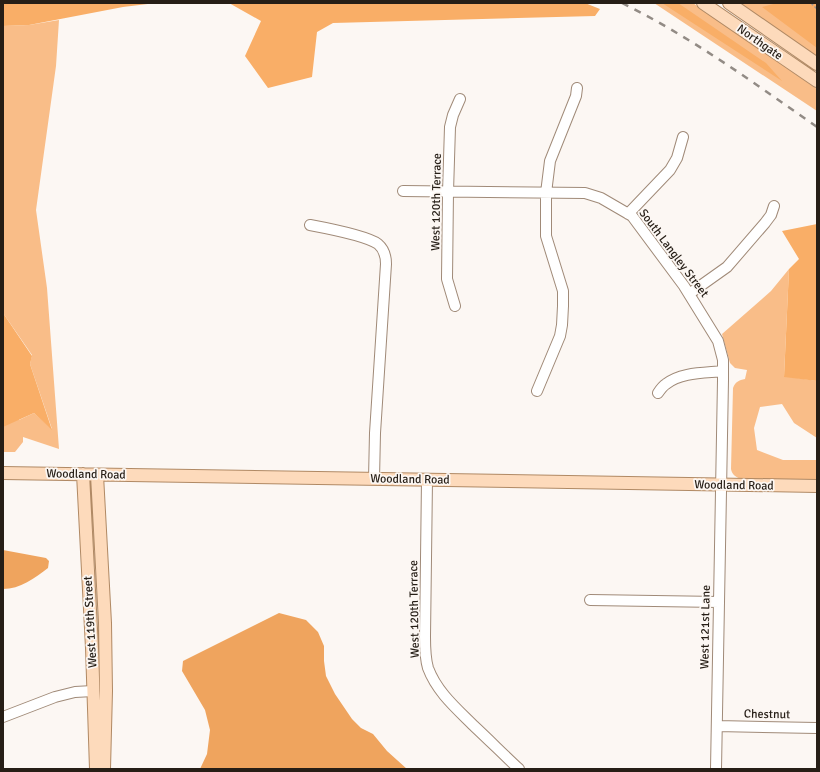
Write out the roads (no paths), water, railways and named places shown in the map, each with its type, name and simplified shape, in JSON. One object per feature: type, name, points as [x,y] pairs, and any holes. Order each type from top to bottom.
[{"type":"main road","name":"Northgate","points":[[703,3],[817,81]]},
{"type":"main road","name":"Northgate","points":[[729,3],[817,64]]},
{"type":"main road","name":"Woodland Road","points":[[3,473],[817,486]]},
{"type":"main road","name":"West 119th Street","points":[[82,474],[91,625],[96,769]]},
{"type":"main road","name":"West 119th Street","points":[[97,475],[105,623],[106,691],[104,769]]},
{"type":"street","points":[[537,391],[560,336],[562,325],[563,292],[546,236],[546,193],[550,161],[576,96],[577,88]]},
{"type":"street","name":"West 120th Terrace","points":[[455,306],[447,279],[448,192],[450,127],[453,115],[460,99]]},
{"type":"street","points":[[628,214],[670,170],[677,158],[683,137]]},
{"type":"street","name":"South Langley Street","points":[[403,191],[584,193],[601,198],[632,216],[689,294],[718,341],[723,360],[720,485]]},
{"type":"street","points":[[689,294],[727,268],[765,223],[771,215],[774,206]]},
{"type":"street","points":[[310,225],[368,239],[377,244],[384,253],[386,264],[375,433],[374,479]]},
{"type":"street","points":[[658,393],[666,384],[676,379],[692,374],[723,370]]},
{"type":"street","name":"West 120th Terrace","points":[[427,480],[425,652],[428,667],[440,691],[454,707],[519,769]]},
{"type":"street","name":"West 121st Lane","points":[[716,769],[720,485]]},
{"type":"street","points":[[590,600],[719,602]]},
{"type":"street","points":[[3,717],[55,697],[75,692],[93,691]]},
{"type":"street","name":"Chestnut","points":[[717,726],[817,728]]},
{"type":"railway","points":[[622,3],[648,16],[746,77],[817,127]]}]
